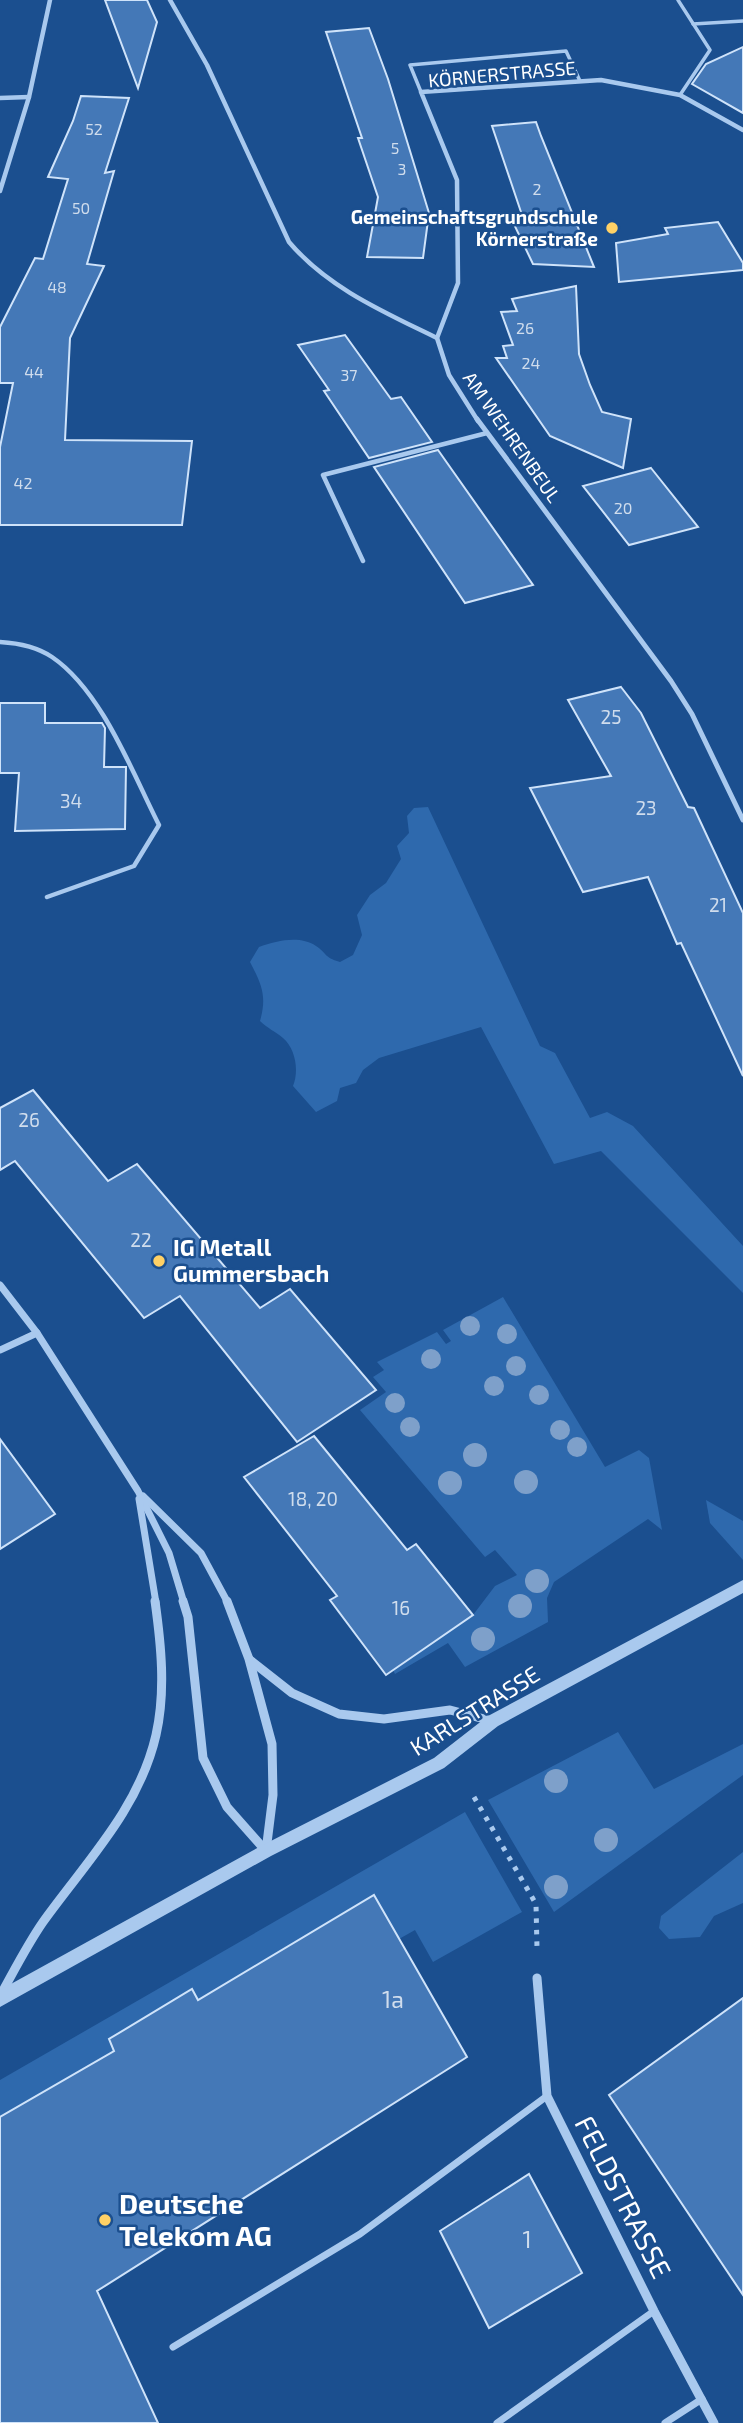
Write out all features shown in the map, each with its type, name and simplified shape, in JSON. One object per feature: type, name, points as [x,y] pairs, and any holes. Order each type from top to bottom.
[{"type":"street","points":[[0,191],[29,97],[50,0]]},
{"type":"street","points":[[170,0],[207,65],[297,254],[354,294],[437,338]]},
{"type":"street","name":"KÖRNERSTRASSE","points":[[437,338],[457,283],[457,180],[421,92],[601,79],[680,95],[743,130]]},
{"type":"street","points":[[0,98],[29,97]]},
{"type":"street","name":"AM WEHRENBEUL","points":[[437,338],[449,374],[460,396],[671,681],[692,715],[743,820]]},
{"type":"street","points":[[0,1285],[37,1333],[138,1491],[169,1553],[188,1617],[203,1758],[227,1807],[267,1851]]},
{"type":"street","points":[[0,1350],[37,1333]]},
{"type":"street","points":[[138,1491],[201,1553],[228,1603],[249,1659],[272,1744],[273,1795],[267,1851]]},
{"type":"street","points":[[0,1997],[42,1923],[121,1819],[149,1762],[160,1711],[160,1633],[138,1491]]},
{"type":"street","name":"KARLSTRASSE","points":[[0,1997],[267,1851],[439,1763],[493,1721],[743,1586]]},
{"type":"street","points":[[249,1659],[280,1688],[303,1702],[330,1712],[374,1720],[449,1710],[493,1721]]},
{"type":"street","name":"FELDSTRASSE","points":[[537,1978],[547,2096],[654,2311],[714,2423]]},
{"type":"lane","points":[[678,0],[710,51],[680,95]]},
{"type":"lane","points":[[693,24],[743,21]]},
{"type":"lane","points":[[421,92],[410,65],[566,51],[580,81]]},
{"type":"lane","points":[[363,561],[323,475],[487,433]]},
{"type":"lane","points":[[0,642],[13,642],[52,657],[88,692],[159,825],[134,866],[47,897]]},
{"type":"lane","points":[[173,2347],[360,2234],[547,2096]]},
{"type":"lane","points":[[497,2423],[654,2311]]},
{"type":"lane","points":[[665,2423],[702,2399]]},
{"type":"path","points":[[474,1797],[536,1904],[537,1978]]},
{"type":"shaded area","points":[[428,807],[540,1046],[555,1053],[590,1118],[607,1112],[633,1126],[743,1246],[743,1293],[601,1151],[554,1164],[481,1027],[379,1058],[363,1070],[356,1083],[340,1088],[337,1101],[316,1112],[293,1086],[296,1068],[291,1048],[283,1038],[260,1021],[262,991],[250,962],[259,947],[288,940],[309,943],[340,962],[353,955],[362,935],[357,915],[370,895],[386,883],[401,859],[397,846],[409,833],[407,816],[414,808]]},
{"type":"shaded area","points":[[503,1297],[605,1467],[639,1450],[649,1458],[662,1530],[648,1519],[554,1582],[547,1598],[548,1622],[465,1667],[448,1643],[395,1674],[393,1670],[473,1615],[495,1586],[517,1575],[495,1550],[485,1557],[360,1410],[386,1392],[373,1377],[384,1370],[377,1362],[437,1332],[446,1344],[451,1341],[443,1330]]},
{"type":"shaded area","points":[[706,1500],[743,1521],[743,1560],[710,1523]]},
{"type":"shaded area","points":[[618,1732],[654,1789],[743,1744],[743,1775],[554,1912],[488,1800]]},
{"type":"shaded area","points":[[465,1812],[522,1912],[433,1962],[415,1930],[399,1939],[373,1895],[198,2000],[191,1989],[109,2039],[114,2051],[0,2117],[0,2080]]},
{"type":"shaded area","points":[[743,1852],[743,1903],[714,1916],[700,1937],[669,1939],[659,1928],[661,1916]]},
{"type":"building","points":[[105,0],[147,0],[157,22],[138,88]]},
{"type":"building","points":[[369,28],[388,79],[429,213],[423,258],[367,257],[378,197],[358,138],[362,138],[326,32]]},
{"type":"building","points":[[743,47],[743,113],[692,84],[706,64]]},
{"type":"building","points":[[81,96],[129,98],[105,173],[114,171],[87,264],[104,266],[70,338],[65,440],[192,441],[182,525],[0,525],[0,447],[13,383],[0,383],[0,327],[35,258],[43,259],[68,179],[48,177]]},
{"type":"building","points":[[536,122],[594,267],[533,264],[510,216],[522,215],[492,126]]},
{"type":"building","points":[[718,222],[743,263],[743,270],[619,282],[616,243],[668,234],[665,228]]},
{"type":"building","points":[[576,286],[579,354],[590,385],[602,412],[631,419],[623,468],[550,436],[496,358],[507,358],[503,346],[513,345],[501,312],[517,311],[512,299]]},
{"type":"building","points":[[345,335],[391,399],[401,397],[432,442],[369,458],[324,391],[329,390],[298,345]]},
{"type":"building","points":[[438,450],[533,585],[465,603],[374,467]]},
{"type":"building","points":[[651,468],[698,527],[629,545],[583,486]]},
{"type":"building","points":[[621,687],[641,713],[688,807],[694,808],[743,913],[743,1076],[681,943],[677,944],[648,877],[583,892],[530,788],[611,776],[568,700]]},
{"type":"building","points":[[0,703],[45,703],[45,723],[102,723],[105,728],[104,767],[126,767],[125,829],[15,831],[19,773],[0,773]]},
{"type":"building","points":[[33,1090],[108,1181],[137,1164],[260,1308],[290,1289],[376,1390],[297,1442],[180,1296],[144,1318],[15,1161],[0,1170],[0,1108]]},
{"type":"building","points":[[314,1436],[407,1550],[416,1544],[473,1615],[386,1675],[330,1600],[337,1596],[244,1477]]},
{"type":"building","points":[[0,1439],[55,1514],[0,1549]]},
{"type":"building","name":"Deutsche Telekom AG","points":[[374,1895],[467,2057],[97,2291],[158,2423],[0,2423],[0,2117],[114,2051],[109,2039],[192,1989],[198,2000]]},
{"type":"building","points":[[743,1998],[743,2295],[609,2095]]},
{"type":"building","points":[[529,2174],[582,2273],[489,2328],[440,2231]]},
{"type":"place","name":"Gemeinschaftsgrundschule Körnerstraße","points":[[612,228]]},
{"type":"place","name":"IG Metall Gummersbach","points":[[159,1261]]},
{"type":"place","name":"Deutsche Telekom AG","points":[[105,2220]]}]
